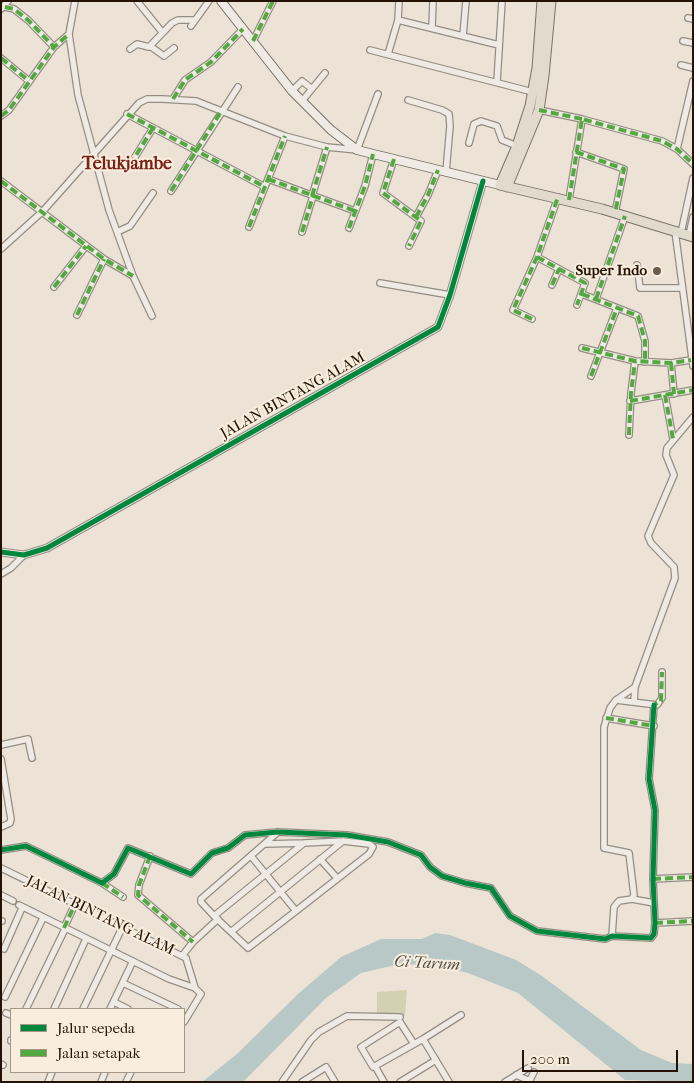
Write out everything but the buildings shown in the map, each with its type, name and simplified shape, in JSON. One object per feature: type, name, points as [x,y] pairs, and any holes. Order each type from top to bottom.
[{"type":"main road","points":[[221,1],[292,91],[338,136],[357,150],[503,186],[558,197],[684,234]]},
{"type":"main road","points":[[503,186],[539,110],[535,91],[540,1]]},
{"type":"main road","points":[[503,186],[535,91],[550,1]]},
{"type":"street","points":[[75,1],[69,34],[74,75],[94,154],[117,232],[133,276],[152,316]]},
{"type":"street","points":[[137,1],[162,32]]},
{"type":"street","points":[[150,46],[162,32],[178,20],[192,23],[209,1]]},
{"type":"street","points":[[253,41],[273,1]]},
{"type":"street","points":[[388,54],[398,20],[399,1]]},
{"type":"street","points":[[432,28],[433,1]]},
{"type":"street","points":[[462,36],[466,1]]},
{"type":"street","points":[[497,82],[502,1]]},
{"type":"street","points":[[4,6],[14,10],[28,20],[54,47]]},
{"type":"street","points":[[398,20],[499,45]]},
{"type":"street","points":[[173,99],[185,80],[211,62],[243,29]]},
{"type":"street","points":[[1,116],[10,110],[54,47],[69,34]]},
{"type":"street","points":[[684,41],[693,43]]},
{"type":"street","points":[[130,49],[138,44],[150,46],[164,56],[174,48]]},
{"type":"street","points":[[370,50],[535,91]]},
{"type":"street","points":[[1,58],[29,81]]},
{"type":"street","points":[[681,65],[693,68]]},
{"type":"street","points":[[302,101],[325,73]]},
{"type":"street","points":[[292,91],[302,81],[312,89]]},
{"type":"street","points":[[677,149],[693,81]]},
{"type":"street","points":[[171,191],[195,150],[238,87]]},
{"type":"street","points":[[2,249],[43,211],[127,114],[139,103],[147,99],[196,101],[285,136],[327,147],[357,150],[378,94]]},
{"type":"street","points":[[408,100],[442,110],[449,114],[450,126],[446,172]]},
{"type":"street","points":[[539,110],[582,119],[662,141],[677,149],[693,164]]},
{"type":"street","points":[[127,114],[265,186]]},
{"type":"street","points":[[569,200],[582,119]]},
{"type":"street","points":[[469,143],[474,124],[481,121],[497,126],[502,140],[517,146]]},
{"type":"street","points":[[130,165],[153,128]]},
{"type":"street","points":[[248,227],[285,136]]},
{"type":"street","points":[[302,232],[327,147]]},
{"type":"street","points":[[576,152],[624,169],[615,213]]},
{"type":"street","points":[[349,228],[367,180],[374,154]]},
{"type":"street","points":[[394,159],[382,193],[422,222],[409,246]]},
{"type":"street","points":[[416,217],[428,195],[438,170]]},
{"type":"street","points":[[582,348],[635,361],[692,363],[680,288],[685,214],[693,178]]},
{"type":"street","points":[[268,179],[355,211]]},
{"type":"street","points":[[1,181],[104,259],[133,276]]},
{"type":"street","name":"JALAN BINTANG ALAM","points":[[2,574],[11,568],[24,554],[47,548],[430,334],[440,325],[483,181]]},
{"type":"street","points":[[117,232],[130,226],[153,193]]},
{"type":"street","points":[[532,319],[514,310],[537,257],[558,197]]},
{"type":"street","points":[[684,234],[693,216],[685,214]]},
{"type":"street","points":[[596,299],[626,216]]},
{"type":"street","points":[[54,288],[86,246]]},
{"type":"street","points":[[537,257],[585,283],[577,305]]},
{"type":"street","points":[[77,315],[104,259]]},
{"type":"street","points":[[637,265],[640,288],[680,288]]},
{"type":"street","points":[[552,285],[559,269]]},
{"type":"street","points":[[380,283],[450,295]]},
{"type":"street","points":[[582,294],[638,316],[645,341],[645,362]]},
{"type":"street","points":[[591,376],[616,308]]},
{"type":"street","points":[[629,435],[630,401],[635,361]]},
{"type":"street","points":[[671,363],[674,394]]},
{"type":"street","points":[[630,401],[693,390]]},
{"type":"street","points":[[665,395],[673,439]]},
{"type":"street","points":[[634,702],[635,687],[675,578],[674,567],[651,543],[648,536],[674,475],[666,455],[673,439],[685,429],[693,417]]},
{"type":"street","points":[[1,552],[24,554]]},
{"type":"street","points":[[616,700],[654,706],[661,701],[662,672]]},
{"type":"street","points":[[632,900],[634,895],[629,853],[604,848],[606,718],[616,700],[635,687]]},
{"type":"street","points":[[102,883],[114,874],[128,848],[191,874],[212,853],[228,848],[242,836],[278,832],[347,835],[388,842],[420,855],[442,876],[465,884],[491,888],[510,916],[537,931],[605,939],[612,936],[651,938],[654,934],[655,923],[652,879],[655,810],[649,779],[654,706]]},
{"type":"street","points":[[606,718],[654,726]]},
{"type":"street","points":[[1,745],[28,739],[32,758]]},
{"type":"street","points":[[1,760],[11,819],[10,823],[1,827]]},
{"type":"street","points":[[265,844],[343,841],[368,844],[373,849],[250,948],[246,947],[232,931],[216,918],[201,902],[201,899],[278,832]]},
{"type":"street","points":[[232,931],[343,841]]},
{"type":"street","points":[[182,956],[216,918],[265,874],[304,843]]},
{"type":"street","points":[[1,850],[23,845],[102,883],[123,897]]},
{"type":"street","points":[[150,856],[139,885],[138,895],[193,942]]},
{"type":"street","points":[[251,856],[296,911]]},
{"type":"street","points":[[320,859],[337,878]]},
{"type":"street","name":"JALAN BINTANG ALAM","points":[[1,868],[182,956],[189,962],[195,988],[201,994],[200,998],[186,1013]]},
{"type":"street","points":[[652,879],[693,877]]},
{"type":"street","points":[[1,895],[43,918],[169,979],[195,988]]},
{"type":"street","points":[[612,936],[614,907],[619,901],[632,900],[654,903]]},
{"type":"street","points":[[4,949],[18,904]]},
{"type":"street","points":[[26,1008],[75,904]]},
{"type":"street","points":[[6,997],[43,918]]},
{"type":"street","points":[[655,923],[693,921]]},
{"type":"street","points":[[84,1008],[122,928]]},
{"type":"street","points":[[54,1008],[86,938]]},
{"type":"street","points":[[111,1008],[134,961]]},
{"type":"street","points":[[124,983],[176,1008]]},
{"type":"street","points":[[114,1002],[126,1008]]},
{"type":"street","points":[[414,1044],[400,1022],[361,1047],[373,1068],[375,1066],[414,1044],[461,1015]]},
{"type":"street","points":[[282,1082],[311,1040],[319,1032],[347,1016],[400,1017]]},
{"type":"street","points":[[423,1038],[450,1082]]},
{"type":"street","points":[[400,1082],[436,1060]]},
{"type":"street","points":[[302,1082],[332,1063]]},
{"type":"street","points":[[375,1066],[384,1082]]},
{"type":"street","points":[[326,1067],[335,1082]]},
{"type":"street","points":[[504,1082],[528,1068]]},
{"type":"street","points":[[516,1075],[530,1081],[534,1072]]},
{"type":"shaded area","points":[[407,990],[405,1016],[377,1015],[377,992]]},
{"type":"water","name":"Ci Tarum","points":[[435,933],[450,935],[516,960],[542,976],[641,1050],[672,1063],[693,1064],[693,1082],[625,1080],[518,993],[468,973],[438,966],[400,964],[361,973],[326,998],[243,1082],[202,1082],[237,1054],[298,994],[341,957],[381,939],[422,939]]},
{"type":"marked path","points":[[253,41],[273,1]]},
{"type":"marked path","points":[[5,7],[14,9],[28,20],[54,47]]},
{"type":"marked path","points":[[173,99],[185,80],[211,62],[243,29]]},
{"type":"marked path","points":[[1,116],[9,110],[54,47],[69,34]]},
{"type":"marked path","points":[[1,58],[29,81]]},
{"type":"marked path","points":[[171,191],[222,110]]},
{"type":"marked path","points":[[539,110],[582,119]]},
{"type":"marked path","points":[[127,114],[265,187]]},
{"type":"marked path","points":[[569,200],[582,119],[662,141],[677,149],[693,164]]},
{"type":"marked path","points":[[130,165],[153,128]]},
{"type":"marked path","points":[[249,227],[285,136]]},
{"type":"marked path","points":[[312,196],[327,147]]},
{"type":"marked path","points":[[576,152],[624,169],[615,213]]},
{"type":"marked path","points":[[349,228],[365,186],[373,154]]},
{"type":"marked path","points":[[394,159],[383,193],[421,221],[409,246]]},
{"type":"marked path","points":[[416,217],[428,195],[438,170]]},
{"type":"marked path","points":[[268,179],[355,211]]},
{"type":"marked path","points":[[1,181],[104,259],[133,276]]},
{"type":"marked path","points":[[302,232],[313,196]]},
{"type":"marked path","points":[[532,319],[513,310],[537,257],[558,197]]},
{"type":"marked path","points":[[596,299],[625,216]]},
{"type":"marked path","points":[[54,287],[86,246]]},
{"type":"marked path","points":[[537,257],[585,283],[577,305]]},
{"type":"marked path","points":[[77,315],[104,259]]},
{"type":"marked path","points":[[552,285],[559,269]]},
{"type":"marked path","points":[[582,294],[638,316],[645,341],[645,362]]},
{"type":"marked path","points":[[591,376],[617,308]]},
{"type":"marked path","points":[[582,348],[635,361],[671,363],[691,360]]},
{"type":"marked path","points":[[629,435],[635,361]]},
{"type":"marked path","points":[[671,363],[674,394]]},
{"type":"marked path","points":[[630,401],[693,390]]},
{"type":"marked path","points":[[665,395],[673,439]]},
{"type":"marked path","points":[[655,709],[654,705],[661,701],[662,672]]},
{"type":"marked path","points":[[606,718],[654,726]]},
{"type":"marked path","points":[[150,856],[139,885],[138,895],[193,942]]},
{"type":"marked path","points":[[653,879],[693,877]]},
{"type":"marked path","points":[[102,883],[123,897]]},
{"type":"marked path","points":[[64,928],[75,904]]},
{"type":"marked path","points":[[655,923],[693,921]]},
{"type":"cycle path","points":[[1,552],[24,555],[47,548],[438,327],[450,295],[483,181]]},
{"type":"cycle path","points":[[1,850],[26,846],[102,883],[114,874],[128,848],[191,874],[212,853],[228,848],[245,835],[278,832],[347,835],[388,842],[421,855],[430,867],[442,876],[491,888],[510,916],[537,931],[605,939],[612,936],[651,938],[654,934],[655,923],[653,879],[655,810],[649,779],[654,705]]},
{"type":"place","name":"Super Indo","points":[[657,271]]},
{"type":"district","name":"Telukjambe","points":[[127,165]]}]
